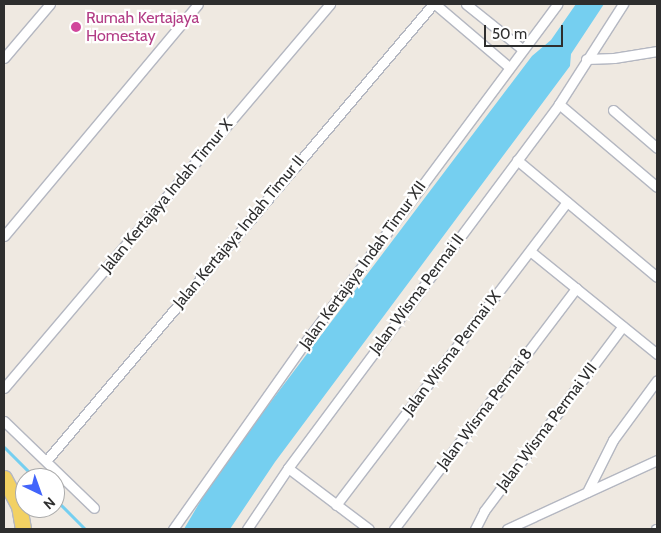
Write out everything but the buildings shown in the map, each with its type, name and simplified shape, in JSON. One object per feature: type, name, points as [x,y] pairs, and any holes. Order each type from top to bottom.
[{"type":"main road","points":[[4,478],[18,506],[23,529]]},
{"type":"street","points":[[4,58],[50,4]]},
{"type":"street","points":[[4,236],[198,4]]},
{"type":"street","name":"Jalan Kertajaya Indah Timur X","points":[[4,388],[330,4]]},
{"type":"street","points":[[434,4],[510,66]]},
{"type":"street","name":"Jalan Kertajaya Indah Timur II","points":[[46,461],[434,4]]},
{"type":"street","points":[[466,4],[522,49]]},
{"type":"street","name":"Jalan Kertajaya Indah Timur XII","points":[[173,529],[307,340],[557,4]]},
{"type":"street","name":"Jalan Wisma Permai II","points":[[251,527],[288,468],[559,104],[586,59],[623,4]]},
{"type":"street","points":[[586,59],[657,51]]},
{"type":"street","points":[[559,104],[657,187]]},
{"type":"street","points":[[613,110],[657,148]]},
{"type":"street","points":[[648,140],[657,138]]},
{"type":"street","points":[[516,160],[657,277]]},
{"type":"street","name":"Jalan Wisma Permai IX","points":[[336,505],[567,202]]},
{"type":"street","points":[[530,251],[657,354]]},
{"type":"street","name":"Jalan Wisma Permai 8","points":[[394,529],[576,288]]},
{"type":"street","name":"Jalan Wisma Permai VII","points":[[475,529],[484,511],[623,326]]},
{"type":"street","points":[[587,492],[613,440],[657,380]]},
{"type":"street","points":[[4,422],[94,508]]},
{"type":"street","points":[[507,529],[657,460]]},
{"type":"street","points":[[288,468],[369,529]]},
{"type":"water","points":[[576,4],[604,4],[571,54],[570,66],[275,462],[230,529],[184,529],[217,473],[532,56],[551,40]]},
{"type":"waterway","points":[[4,447],[25,468]]},
{"type":"waterway","points":[[65,509],[85,529]]},
{"type":"place","name":"Rumah Kertajaya Homestay","points":[[76,27]]}]
